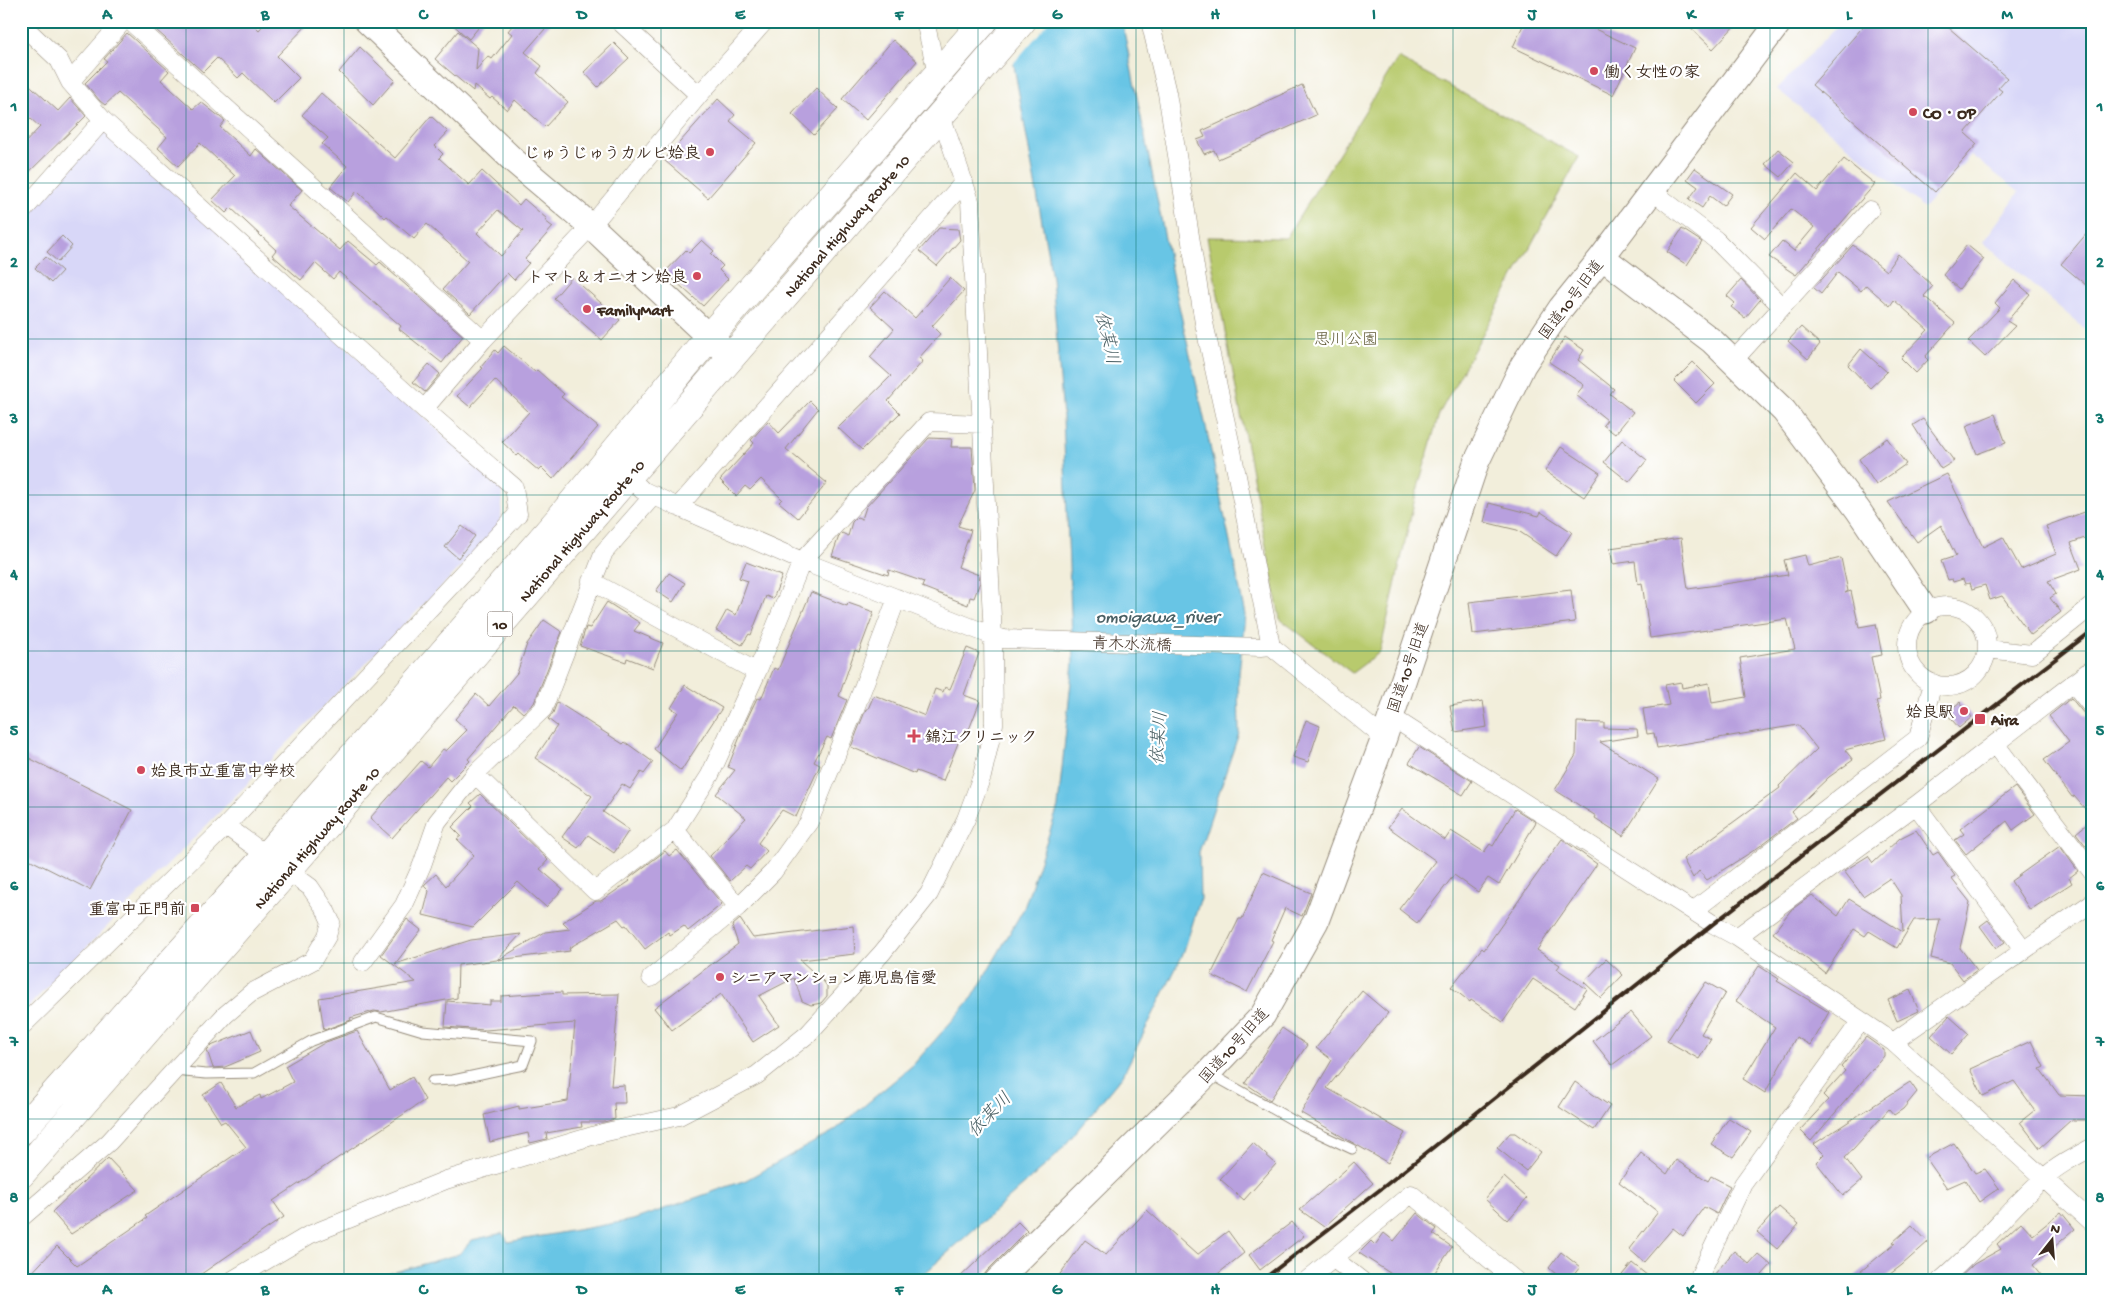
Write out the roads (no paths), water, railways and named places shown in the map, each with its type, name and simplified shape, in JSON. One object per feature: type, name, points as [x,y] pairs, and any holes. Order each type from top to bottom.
[{"type":"highway","name":"National Highway Route 10","points":[[619,467],[709,337],[984,21]]},
{"type":"highway","name":"National Highway Route 10","points":[[21,1174],[277,863],[619,467],[732,356],[1022,21]]},
{"type":"highway","name":"National Highway Route 10","points":[[21,1131],[277,863]]},
{"type":"street","points":[[70,82],[123,21]]},
{"type":"street","points":[[130,21],[483,340]]},
{"type":"street","points":[[367,21],[513,160],[591,226],[709,337],[732,356]]},
{"type":"street","points":[[619,21],[699,95]]},
{"type":"street","points":[[424,409],[483,340],[591,226],[699,95],[765,21]]},
{"type":"street","points":[[925,21],[938,74]]},
{"type":"street","points":[[1150,21],[1167,93],[1204,323],[1231,446],[1266,646],[1387,727],[1737,937],[1860,1022],[1893,1042],[2093,1223]]},
{"type":"street","name":"国道10号旧道","points":[[997,1281],[1208,1073],[1263,1015],[1316,921],[1387,727],[1476,463],[1523,365],[1561,308],[1602,257],[1780,21]]},
{"type":"street","points":[[21,24],[60,60],[70,82],[103,120],[424,409],[514,487],[518,514],[226,826],[21,1027]]},
{"type":"street","points":[[231,1281],[309,1235],[446,1180],[602,1133],[679,1116],[757,1075],[808,1034],[882,953],[929,894],[966,819],[982,776],[994,724],[998,637],[970,201],[941,115]]},
{"type":"street","points":[[21,213],[103,120]]},
{"type":"street","points":[[678,507],[964,182]]},
{"type":"street","points":[[1652,191],[1716,240],[1782,307]]},
{"type":"street","points":[[1733,361],[1870,210]]},
{"type":"street","points":[[1602,257],[1712,341],[1784,411],[1858,510],[1926,611]]},
{"type":"street","points":[[474,774],[594,891],[675,830],[710,775],[757,672],[802,561],[929,422],[983,424]]},
{"type":"street","name":"青木水流橋","points":[[619,467],[642,490],[678,507],[802,561],[998,637],[1266,646]]},
{"type":"street","points":[[363,962],[404,905],[422,865],[437,822],[474,774],[544,709],[591,581],[604,552],[654,495]]},
{"type":"street","points":[[591,581],[757,672]]},
{"type":"street","points":[[651,978],[738,907],[773,872],[809,822],[897,598]]},
{"type":"street","points":[[1987,649],[2032,654],[2093,605]]},
{"type":"street","points":[[1950,606],[1962,609],[1973,615],[1981,625],[1986,636],[1987,649],[1985,660],[1972,677],[1963,683],[1952,686],[1933,683],[1920,675],[1913,666],[1908,654],[1907,642],[1910,630],[1916,620],[1926,611],[1950,606]]},
{"type":"street","points":[[1737,937],[1996,745],[2093,668]]},
{"type":"street","points":[[2073,682],[2093,708]]},
{"type":"street","points":[[1693,911],[1918,738],[1933,683]]},
{"type":"street","points":[[1996,745],[2093,873]]},
{"type":"street","points":[[1916,805],[2024,950]]},
{"type":"street","points":[[21,1218],[109,1142],[225,1015],[251,993],[312,961],[327,936],[330,922],[325,909],[310,887],[226,826]]},
{"type":"street","points":[[675,830],[738,907]]},
{"type":"street","points":[[1893,1042],[2093,902]]},
{"type":"street","points":[[1697,1281],[1743,1184],[1860,1022]]},
{"type":"street","points":[[1940,1281],[1963,1262],[2044,1177],[2068,1160],[2093,1147]]},
{"type":"street","points":[[1306,1281],[1411,1194],[1516,1281]]},
{"type":"street","points":[[1334,1259],[1362,1281]]},
{"type":"lane","points":[[174,1071],[206,1074],[254,1073],[311,1041],[376,1017],[423,1031],[532,1041],[523,1065],[453,1080],[432,1081]]},
{"type":"lane","points":[[1208,1073],[1303,1126],[1352,1149]]},
{"type":"water","name":"omoigawa_river","points":[[1006,21],[1122,21],[1173,279],[1245,615],[1238,683],[1239,733],[1199,852],[1200,900],[1183,954],[1123,1075],[1056,1156],[916,1281],[363,1281],[459,1254],[472,1240],[503,1233],[508,1242],[633,1220],[746,1180],[834,1131],[913,1065],[973,997],[1024,908],[1058,807],[1073,662],[1063,417],[1052,278]]},
{"type":"railway","points":[[1261,1281],[1386,1185],[1713,924],[2093,630]]},
{"type":"place","name":"働く女性の家","points":[[1594,71]]},
{"type":"place","name":"CO・OP","points":[[1913,112]]},
{"type":"place","name":"じゅうじゅうカルビ姶良","points":[[710,152]]},
{"type":"place","name":"トマト＆オニオン姶良","points":[[697,276]]},
{"type":"place","name":"FamilyMart","points":[[587,309]]},
{"type":"place","name":"姶良駅","points":[[1964,711]]},
{"type":"place","name":"Aira","points":[[1980,719]]},
{"type":"place","name":"錦江クリニック","points":[[914,736]]},
{"type":"place","name":"姶良市立重富中学校","points":[[141,770]]},
{"type":"place","name":"重富中正門前","points":[[195,908]]},
{"type":"place","name":"シニアマンション鹿児島信愛","points":[[720,977]]},
{"type":"water label","name":"依某川","points":[[1108,338]]},
{"type":"water label","name":"依某川","points":[[1158,738]]},
{"type":"water label","name":"依某川","points":[[989,1114]]},
{"type":"park label","name":"思川公園","points":[[1346,338]]}]
